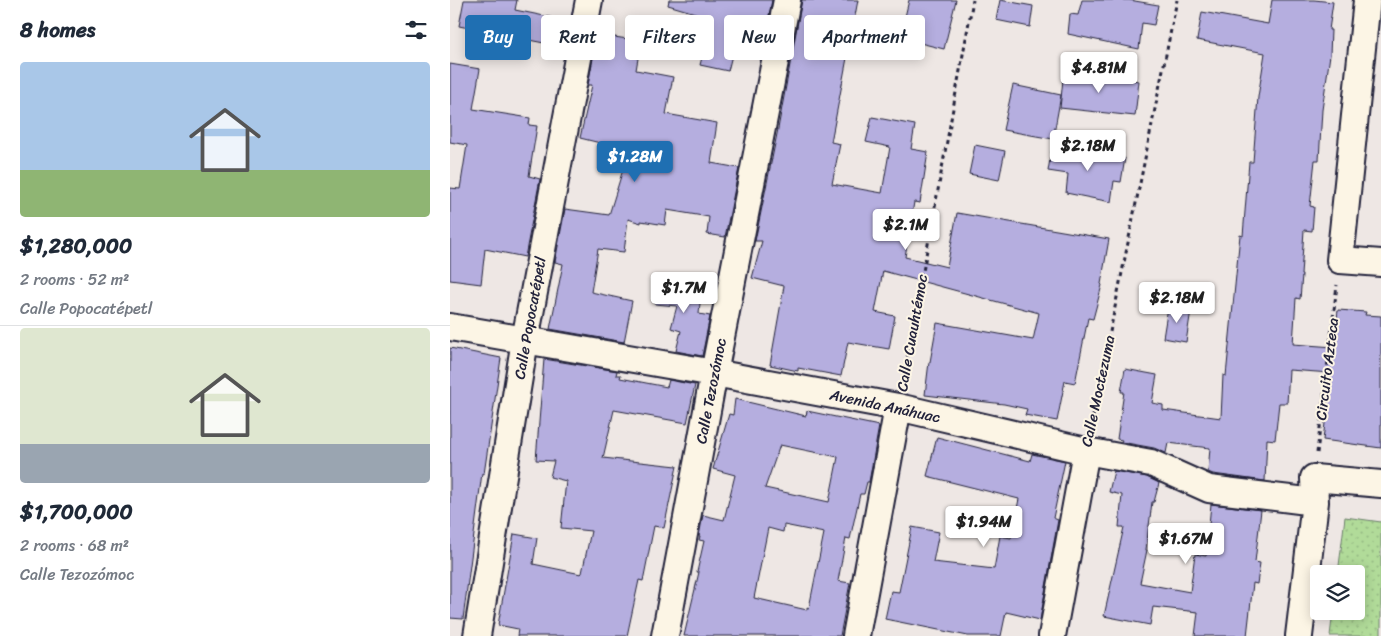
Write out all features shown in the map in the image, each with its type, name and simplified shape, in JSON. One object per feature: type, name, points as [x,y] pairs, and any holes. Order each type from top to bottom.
[{"type":"street","name":"Calle Popocatépetl","points":[[477,636],[525,340],[589,0]]},
{"type":"street","name":"Calle Tezozómoc","points":[[665,636],[787,0]]},
{"type":"street","points":[[1367,0],[1371,59],[1340,260],[1381,263]]},
{"type":"street","name":"Avenida Anáhuac","points":[[450,327],[898,407],[1086,451],[1151,463],[1209,489],[1315,490],[1381,484]]},
{"type":"street","name":"Calle Cuauhtémoc","points":[[856,636],[898,407]]},
{"type":"street","name":"Calle Moctezuma","points":[[1052,636],[1080,475],[1086,451]]},
{"type":"street","points":[[1299,636],[1315,490]]},
{"type":"path","name":"Calle Cuauhtémoc","points":[[898,407],[973,0]]},
{"type":"path","name":"Calle Moctezuma","points":[[1086,451],[1178,0]]},
{"type":"path","name":"Circuito Azteca","points":[[1315,490],[1340,260]]},
{"type":"green space","points":[[1345,517],[1381,522],[1381,636],[1330,636],[1332,620],[1365,620],[1365,565],[1339,565]]},
{"type":"building","points":[[464,0],[517,0],[515,10],[541,15],[541,42],[531,40],[531,15],[465,15],[465,27],[459,26]]},
{"type":"building","points":[[669,0],[772,0],[769,15],[724,15],[724,60],[731,60],[728,71],[700,65],[701,60],[714,60],[714,15],[702,15],[668,5]]},
{"type":"building","points":[[802,0],[858,0],[855,15],[804,15],[804,60],[847,60],[831,142],[840,144],[832,184],[882,193],[890,147],[866,142],[872,117],[915,125],[911,149],[928,152],[920,203],[914,202],[905,257],[947,267],[957,213],[1109,239],[1102,285],[1093,319],[1088,318],[1075,383],[1065,381],[1057,421],[1025,415],[1027,409],[1004,404],[925,395],[937,323],[1033,340],[1039,313],[883,271],[875,312],[895,316],[889,349],[848,342],[841,376],[798,368],[798,371],[770,365],[784,286],[752,278],[762,241],[755,241],[791,60],[794,60],[794,43]]},
{"type":"building","points":[[909,0],[956,0],[944,49],[925,44],[925,15],[905,15]]},
{"type":"building","points":[[1000,0],[1033,6],[1030,27],[996,20]]},
{"type":"building","points":[[1082,0],[1129,0],[1158,5],[1154,25],[1142,23],[1139,49],[1068,34],[1070,14],[1078,15]]},
{"type":"building","points":[[1272,0],[1333,2],[1329,30],[1331,30],[1330,55],[1322,110],[1319,160],[1315,160],[1310,206],[1314,207],[1312,231],[1304,230],[1300,299],[1296,298],[1293,344],[1334,347],[1338,310],[1366,312],[1365,315],[1381,316],[1381,448],[1323,440],[1331,373],[1289,370],[1287,403],[1279,403],[1275,440],[1267,439],[1265,481],[1208,472],[1210,448],[1168,443],[1166,453],[1154,448],[1121,442],[1122,440],[1117,439],[1124,392],[1121,392],[1125,369],[1157,375],[1152,403],[1163,405],[1163,410],[1221,418],[1223,375],[1226,376],[1240,235],[1243,236],[1249,162],[1253,162],[1258,97],[1265,53],[1197,40],[1202,12],[1268,24]]},
{"type":"building","points":[[615,37],[625,39],[625,60],[638,60],[636,70],[673,77],[666,114],[717,123],[711,163],[739,168],[725,237],[707,234],[709,217],[667,210],[665,225],[641,221],[641,223],[628,219],[624,252],[598,249],[591,292],[632,301],[624,342],[550,329],[563,264],[555,262],[565,209],[609,215],[629,150],[580,138],[592,85],[588,85],[593,60],[615,60]]},
{"type":"building","points":[[450,64],[480,69],[473,109],[530,118],[529,125],[537,126],[529,176],[540,179],[525,257],[485,249],[481,284],[450,280],[450,188],[460,189],[467,145],[450,142]]},
{"type":"building","points":[[1064,70],[1139,81],[1135,116],[1060,108]]},
{"type":"building","points":[[1013,85],[1061,95],[1053,139],[1003,130]]},
{"type":"building","points":[[975,145],[1005,151],[999,180],[969,174]]},
{"type":"building","points":[[1052,147],[1125,158],[1121,182],[1114,181],[1111,202],[1066,193],[1068,174],[1048,171]]},
{"type":"building","points":[[658,276],[686,279],[685,291],[701,292],[699,314],[710,316],[702,356],[676,351],[681,331],[671,328],[677,306],[655,304]]},
{"type":"building","points":[[1168,307],[1191,310],[1186,342],[1163,338]]},
{"type":"building","points":[[450,348],[501,358],[484,474],[482,473],[463,619],[450,618]]},
{"type":"building","points":[[544,359],[617,371],[616,375],[621,375],[620,378],[667,387],[669,380],[695,385],[687,423],[614,410],[603,458],[677,466],[664,528],[654,526],[643,581],[639,580],[627,636],[517,636],[518,629],[498,625],[514,534],[537,538],[533,564],[581,574],[591,531],[561,528],[566,481],[550,477],[554,461],[536,460]]},
{"type":"building","points":[[735,399],[806,416],[807,411],[879,426],[869,482],[867,482],[864,494],[860,494],[850,539],[846,538],[838,581],[850,583],[840,636],[684,636],[704,541],[699,540],[703,515],[724,520],[735,475],[713,469],[729,414],[733,415]],"holes":[[[780,445],[838,457],[829,502],[765,488]],[[784,525],[824,533],[809,608],[807,607],[807,610],[754,598],[768,528],[783,532]]]},
{"type":"building","points":[[937,437],[1030,461],[1032,454],[1065,461],[1053,518],[1058,520],[1040,620],[1006,612],[1001,636],[968,636],[885,619],[891,591],[899,592],[912,527],[939,532],[933,562],[994,569],[1000,536],[1011,538],[1019,499],[927,476]]},
{"type":"building","points":[[1114,471],[1147,477],[1159,483],[1154,502],[1152,502],[1147,550],[1140,583],[1190,592],[1195,554],[1206,556],[1211,504],[1261,510],[1255,562],[1260,563],[1257,584],[1253,583],[1247,636],[1195,636],[1198,612],[1153,607],[1150,625],[1104,616],[1124,527],[1119,527],[1122,495],[1109,492]]}]
